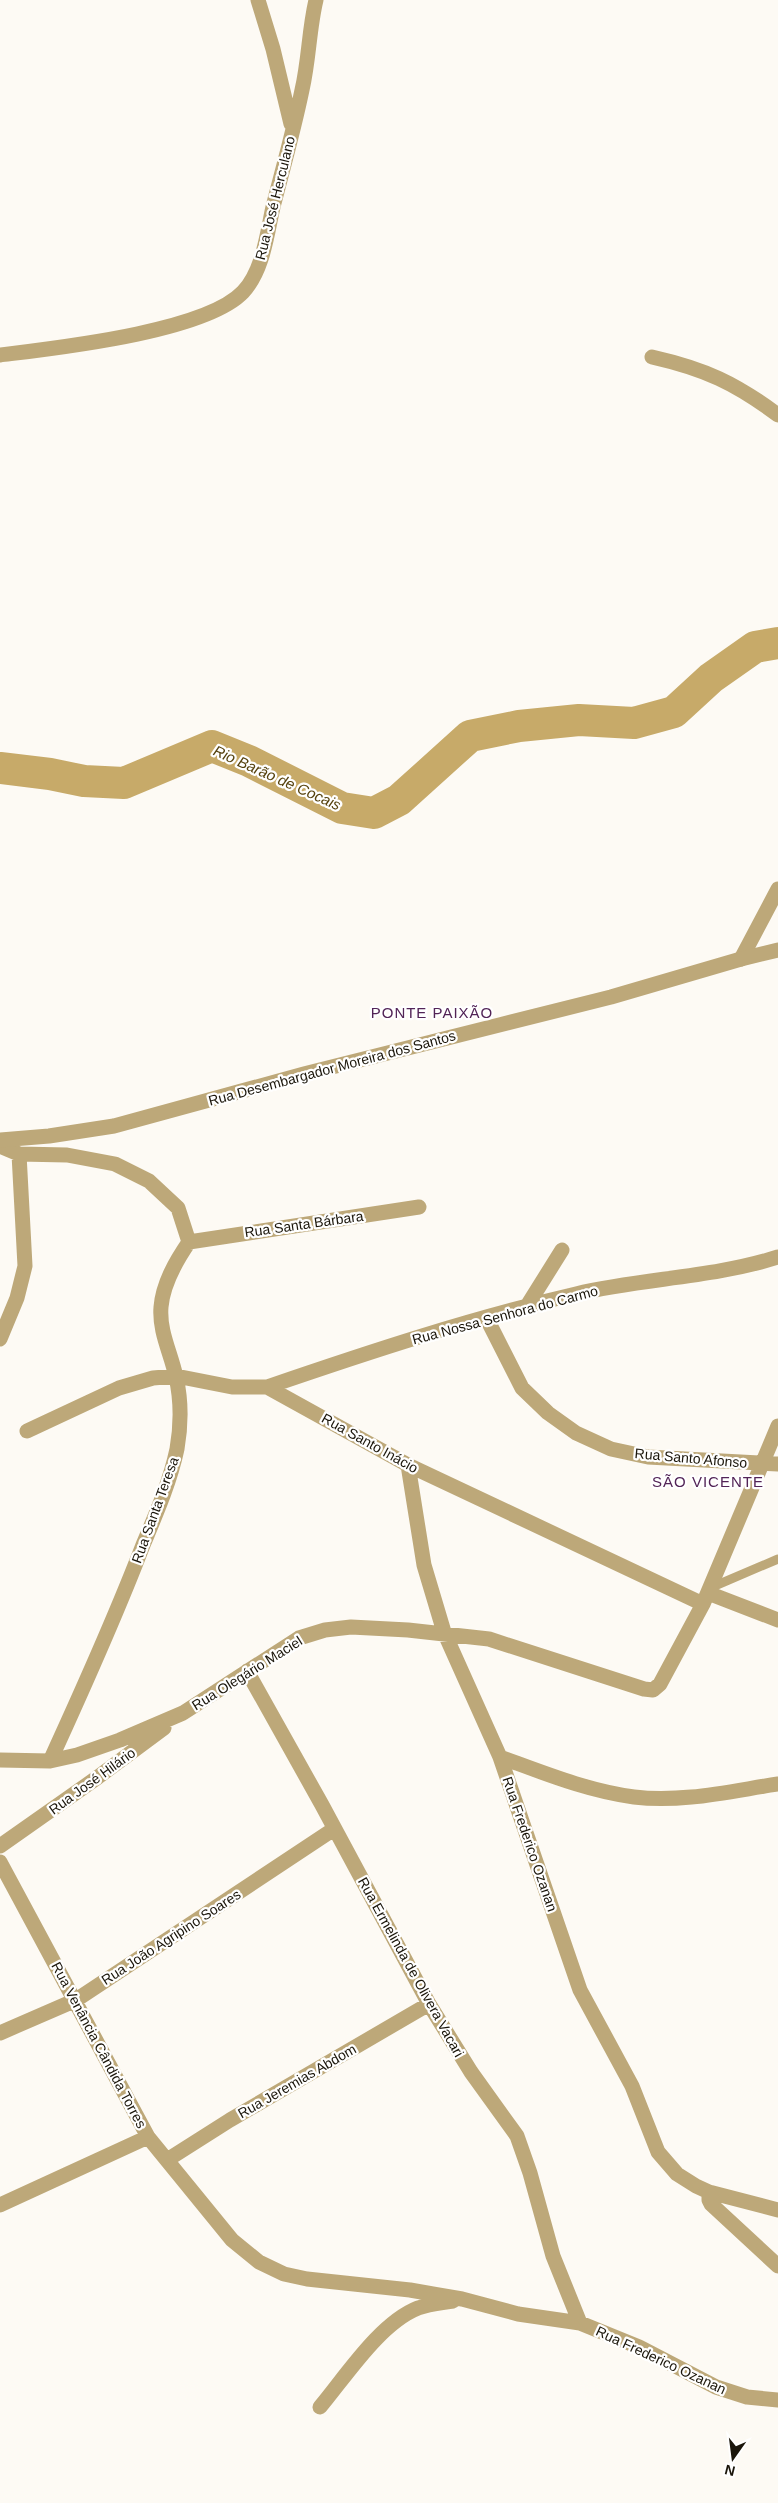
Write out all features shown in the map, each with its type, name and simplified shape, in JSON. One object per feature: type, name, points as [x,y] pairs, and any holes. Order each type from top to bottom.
[{"type":"street","points":[[258,0],[286,98],[292,130]]},
{"type":"street","name":"Rua José Herculano","points":[[0,355],[83,345],[176,324],[216,309],[242,292],[257,268],[303,89],[316,0]]},
{"type":"street","points":[[652,357],[691,366],[721,377],[778,415]]},
{"type":"street","points":[[741,959],[778,889]]},
{"type":"street","name":"Rua Desembargador Moreira dos Santos","points":[[0,1140],[49,1136],[114,1126],[304,1074],[611,997],[778,950]]},
{"type":"street","points":[[0,1146],[19,1154],[67,1155],[115,1164],[149,1181],[178,1208],[189,1242]]},
{"type":"street","points":[[0,1339],[17,1298],[25,1266],[19,1154]]},
{"type":"street","name":"Rua Santa Bárbara","points":[[189,1242],[419,1207]]},
{"type":"street","name":"Rua Santa Teresa","points":[[50,1761],[115,1619],[167,1484],[177,1448],[180,1414],[176,1376],[167,1350],[162,1327],[161,1307],[165,1287],[175,1263],[189,1242]]},
{"type":"street","points":[[527,1306],[562,1250]]},
{"type":"street","name":"Rua Nossa Senhora do Carmo","points":[[267,1387],[419,1337],[527,1306],[616,1286],[706,1274],[778,1257]]},
{"type":"street","name":"Rua Santo Afonso","points":[[487,1319],[522,1388],[548,1413],[576,1433],[611,1449],[648,1457],[771,1464]]},
{"type":"street","name":"Rua Santo Inácio","points":[[27,1431],[119,1388],[153,1378],[176,1376],[232,1387],[267,1387],[408,1465],[707,1595],[778,1620]]},
{"type":"street","points":[[707,1595],[771,1464],[778,1426]]},
{"type":"street","name":"Rua Frederico Ozanan","points":[[408,1465],[424,1565],[444,1632],[500,1757],[584,2000],[632,2086],[658,2152],[677,2174],[709,2192],[778,2210]]},
{"type":"street","name":"Rua Olegário Maciel","points":[[0,1760],[50,1761],[77,1755],[120,1740],[183,1714],[300,1638],[325,1630],[351,1627],[444,1632],[489,1640],[644,1690],[653,1690],[660,1684],[707,1595]]},
{"type":"street","name":"Rua Ermelinda de Olivera Vacari","points":[[247,1671],[429,2004],[470,2072],[517,2136],[530,2173],[553,2256],[580,2323]]},
{"type":"street","name":"Rua José Hilário","points":[[0,1846],[183,1714]]},
{"type":"street","points":[[500,1757],[594,1790],[636,1798],[693,1797],[778,1784]]},
{"type":"street","name":"Rua João Agripino Soares","points":[[0,2033],[76,2000],[334,1829]]},
{"type":"street","name":"Rua Venância Cândida Torres","points":[[0,1862],[76,2000],[148,2137],[0,2204]]},
{"type":"street","name":"Rua Jeremias Abdom","points":[[167,2160],[230,2120],[429,2004]]},
{"type":"street","points":[[148,2137],[232,2240],[259,2262],[272,2269],[307,2279],[381,2286],[462,2299]]},
{"type":"street","points":[[709,2192],[711,2204],[778,2266]]},
{"type":"street","name":"Rua Frederico Ozanan","points":[[320,2407],[369,2348],[399,2319],[420,2307],[462,2299],[518,2314],[580,2323],[639,2347],[716,2387],[747,2397],[778,2400]]},
{"type":"lane","points":[[707,1595],[733,1580],[778,1559]]},
{"type":"waterway","name":"Rio Barão de Cocais","points":[[0,768],[50,774],[84,781],[124,783],[212,746],[249,761],[342,808],[374,813],[399,800],[470,736],[519,726],[579,720],[634,723],[674,712],[711,678],[755,647],[778,643]]},
{"type":"district","name":"PONTE PAIXÃO","points":[[432,1013]]},
{"type":"district","name":"SÃO VICENTE","points":[[708,1482]]}]
